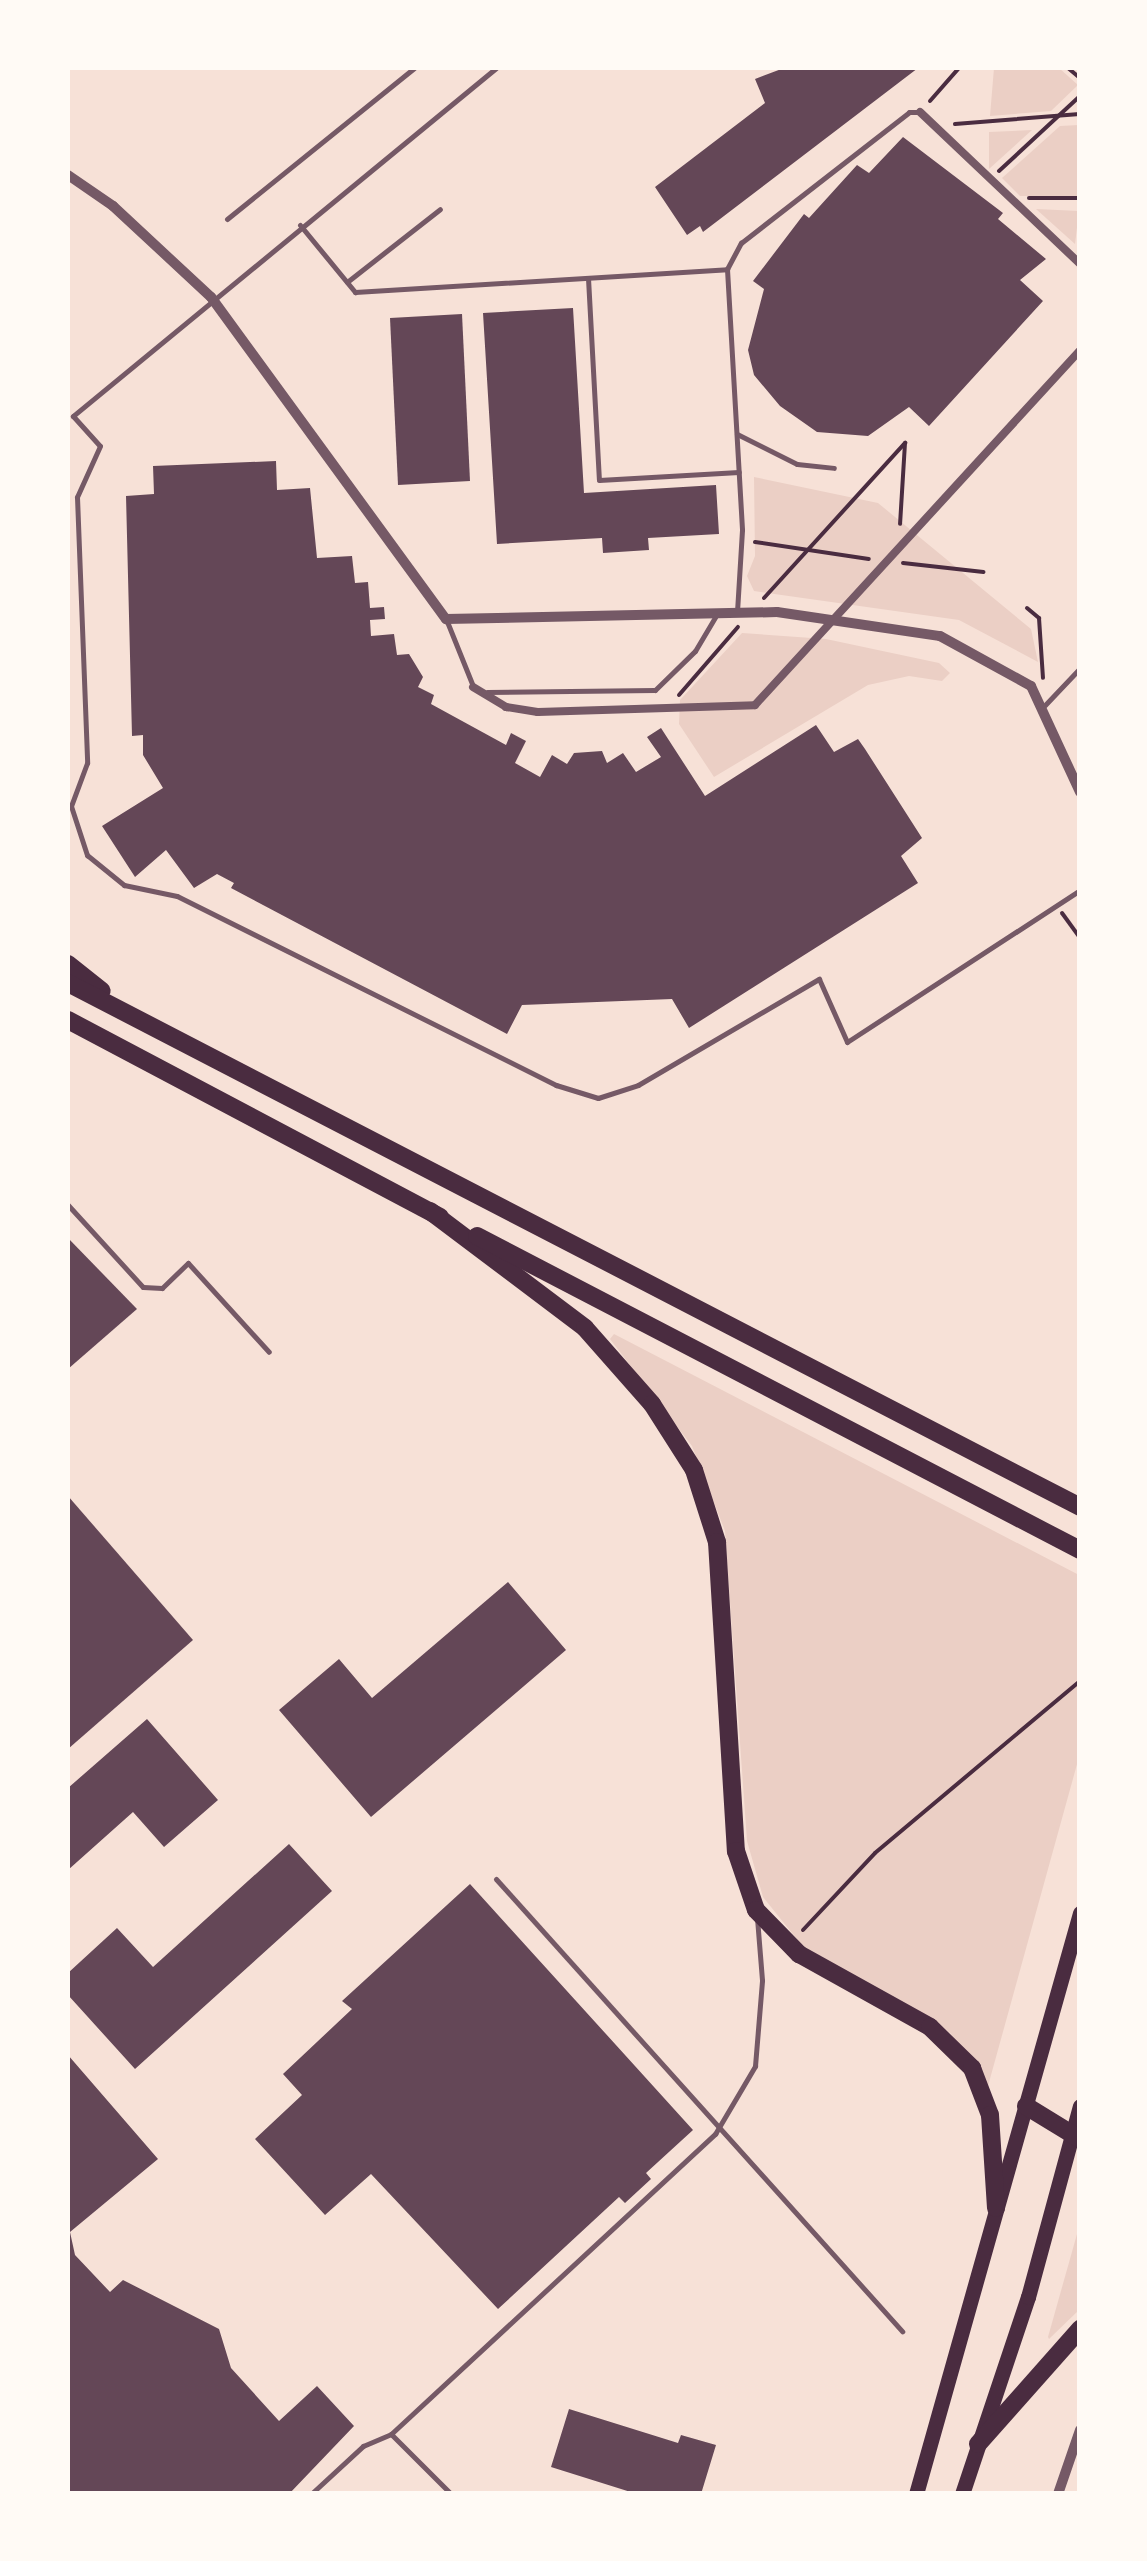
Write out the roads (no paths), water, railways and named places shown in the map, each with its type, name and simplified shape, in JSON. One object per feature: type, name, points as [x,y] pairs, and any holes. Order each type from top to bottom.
[{"type":"highway","points":[[68,964],[138,1020]]},
{"type":"highway","points":[[68,983],[1080,1506]]},
{"type":"highway","points":[[68,1020],[1080,1550]]},
{"type":"highway","points":[[430,1212],[585,1328],[652,1404],[694,1470],[719,1556],[736,1850],[756,1910],[786,1944],[930,2028],[972,2068],[990,2116],[996,2208]]},
{"type":"highway","points":[[1026,2106],[1076,2136]]},
{"type":"highway","points":[[978,2444],[1080,2328]]},
{"type":"main road","points":[[916,2494],[1080,1912]]},
{"type":"main road","points":[[962,2494],[1028,2296],[1076,2136],[1080,2106]]},
{"type":"street","points":[[920,112],[1080,264]]},
{"type":"street","points":[[68,175],[112,206],[212,298],[446,620],[751,613],[837,618],[940,636],[1031,686],[1045,705],[1080,792]]},
{"type":"street","points":[[473,687],[506,707],[538,712],[755,705],[1080,350]]},
{"type":"street","points":[[1058,2494],[1080,2430]]},
{"type":"lane","points":[[227,219],[414,68]]},
{"type":"lane","points":[[496,68],[300,225],[73,416],[100,446],[78,497],[87,763],[70,806],[87,855],[124,885],[176,896],[556,1085],[598,1098],[638,1085],[819,979],[847,1042],[1080,890]]},
{"type":"lane","points":[[737,614],[742,540],[727,269],[741,243],[909,112],[920,112]]},
{"type":"lane","points":[[347,282],[440,209]]},
{"type":"lane","points":[[300,225],[355,292],[727,269]]},
{"type":"lane","points":[[588,278],[599,480],[739,472]]},
{"type":"lane","points":[[737,434],[797,464],[834,468]]},
{"type":"lane","points":[[446,620],[473,687],[522,696],[655,690],[695,651],[716,614]]},
{"type":"lane","points":[[1045,705],[1080,668]]},
{"type":"lane","points":[[68,1205],[143,1287],[162,1288],[188,1264],[270,1352]]},
{"type":"lane","points":[[496,1879],[902,2331]]},
{"type":"lane","points":[[311,2494],[363,2446],[391,2434],[720,2125],[756,2066],[761,2007],[756,1910]]},
{"type":"lane","points":[[391,2434],[451,2494]]}]
